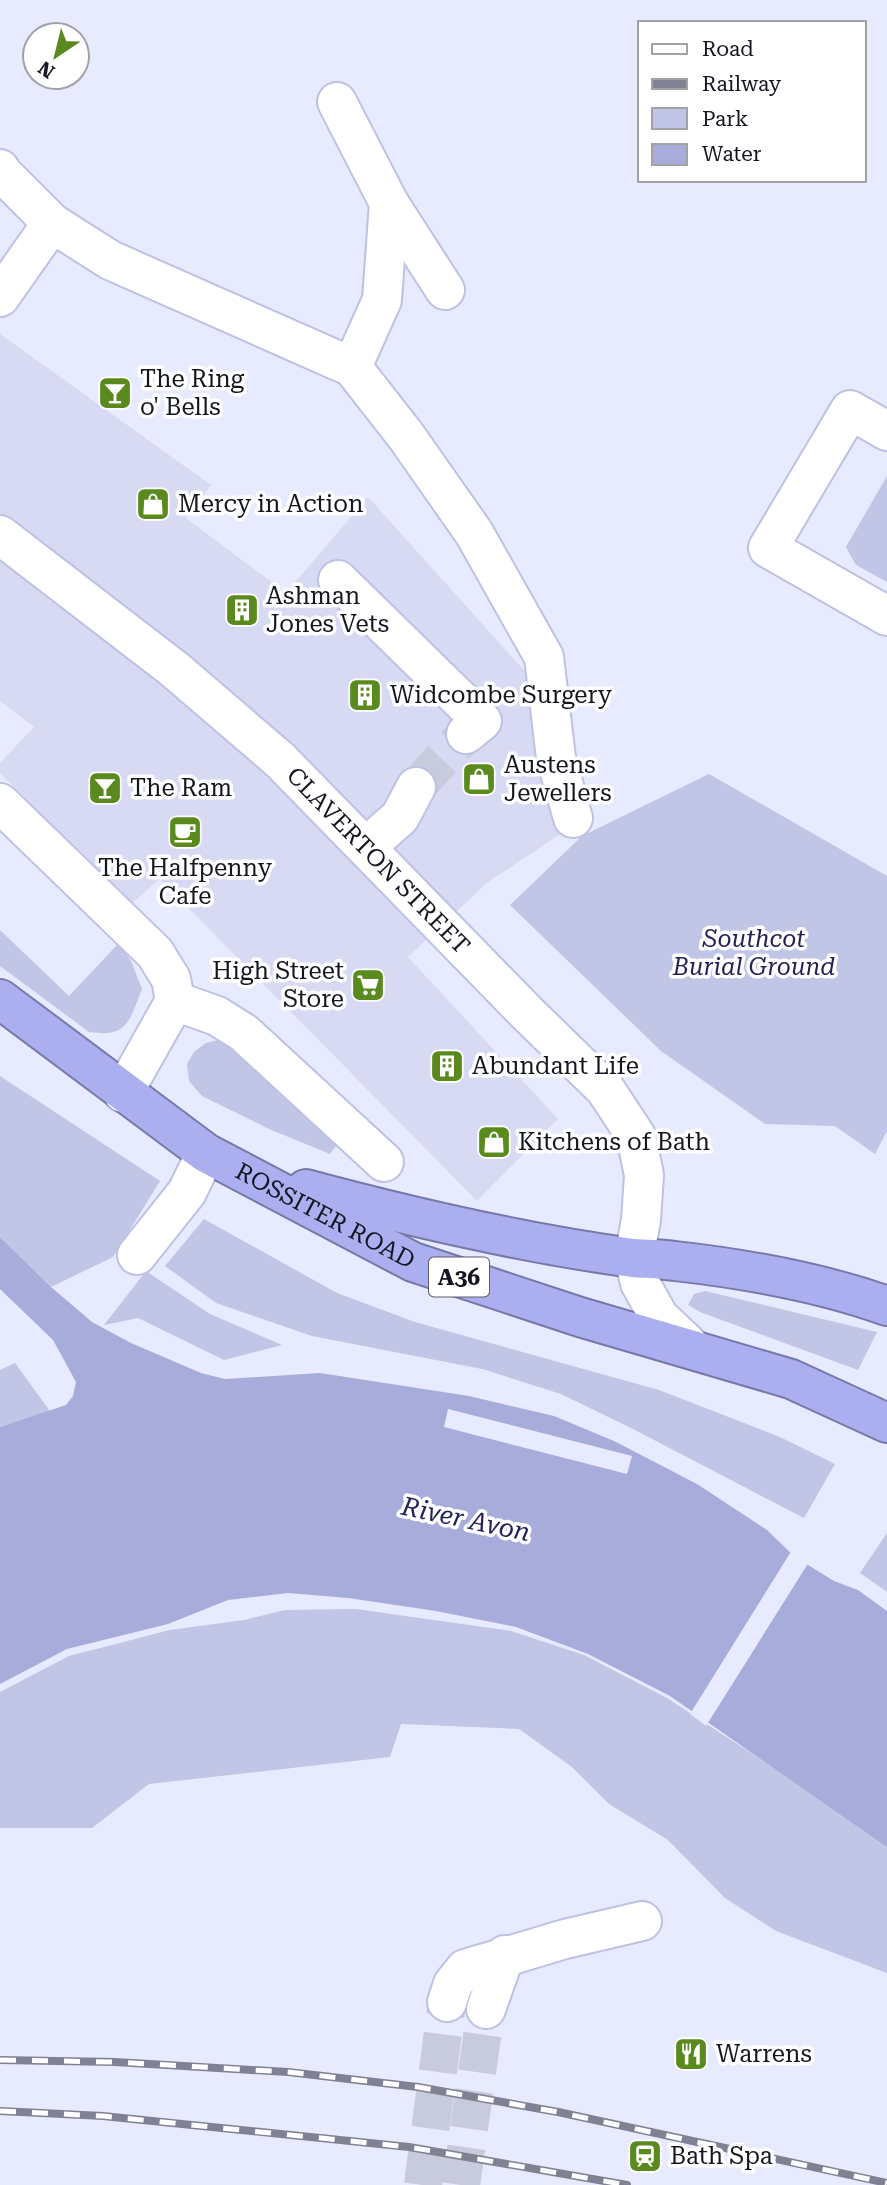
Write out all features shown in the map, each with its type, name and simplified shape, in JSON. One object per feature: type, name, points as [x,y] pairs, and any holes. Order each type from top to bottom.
[{"type":"highway","name":"ROSSITER ROAD","points":[[0,999],[206,1153],[413,1262],[580,1317],[791,1379],[887,1423]]},
{"type":"highway","name":"A36","points":[[240,1171],[423,1220],[635,1258],[761,1274],[887,1306]]},
{"type":"street","points":[[337,102],[389,203],[445,290]]},
{"type":"street","points":[[0,169],[52,223],[110,260],[352,367],[406,436],[474,533],[544,657],[556,758],[573,818]]},
{"type":"street","points":[[352,367],[382,300],[389,203]]},
{"type":"street","points":[[0,297],[52,223]]},
{"type":"street","points":[[887,430],[850,410],[768,548],[887,616]]},
{"type":"street","name":"CLAVERTON STREET","points":[[0,535],[174,669],[280,760],[605,1089],[636,1136],[644,1175],[635,1258],[640,1283],[659,1317],[693,1349]]},
{"type":"street","points":[[338,580],[482,720],[466,734]]},
{"type":"street","points":[[366,847],[400,817],[416,787]]},
{"type":"street","points":[[0,803],[155,953],[171,979],[175,1002],[123,1093]]},
{"type":"street","points":[[175,1002],[217,1016],[244,1033],[384,1162]]},
{"type":"street","points":[[137,1255],[187,1192],[206,1153]]},
{"type":"street","points":[[447,2002],[453,1984],[465,1969],[505,1955],[642,1921]]},
{"type":"street","points":[[486,2008],[505,1955]]},
{"type":"shaded area","points":[[0,334],[211,485],[186,518],[286,593],[368,497],[530,677],[568,829],[488,882],[408,957],[558,1119],[477,1201],[160,879],[130,905],[0,773],[0,763],[34,727],[0,701]]},
{"type":"green space","points":[[887,476],[887,582],[856,565],[846,547]]},
{"type":"green space","name":"Southcot Burial Ground","points":[[709,774],[887,876],[887,1131],[875,1154],[835,1126],[765,1124],[661,1051],[510,905],[582,836]]},
{"type":"green space","points":[[0,930],[69,996],[119,943],[131,961],[142,989],[125,1025],[112,1032],[89,1032],[0,966]]},
{"type":"green space","points":[[222,1039],[345,1134],[330,1154],[269,1129],[202,1096],[189,1081],[187,1064],[194,1052],[206,1043]]},
{"type":"green space","points":[[0,1076],[160,1181],[113,1257],[51,1287],[0,1237]]},
{"type":"green space","points":[[204,1219],[337,1293],[415,1322],[659,1390],[780,1437],[835,1464],[804,1518],[561,1394],[482,1369],[312,1336],[216,1303],[165,1266]]},
{"type":"green space","points":[[146,1271],[210,1314],[282,1345],[224,1360],[138,1318],[104,1325]]},
{"type":"green space","points":[[705,1291],[877,1332],[858,1370],[700,1312],[688,1305],[694,1294]]},
{"type":"green space","points":[[15,1363],[50,1411],[0,1427],[0,1370]]},
{"type":"green space","points":[[887,1533],[887,1592],[860,1573]]},
{"type":"green space","points":[[356,1609],[511,1631],[584,1655],[667,1698],[887,1842],[887,1973],[776,1931],[725,1898],[668,1840],[609,1804],[572,1767],[519,1729],[401,1724],[390,1757],[149,1784],[92,1828],[0,1828],[0,1692],[69,1656],[170,1630],[244,1620],[285,1610]]},
{"type":"water","name":"River Avon","points":[[0,1237],[51,1287],[92,1322],[131,1343],[201,1373],[225,1379],[320,1373],[469,1396],[554,1416],[614,1441],[697,1484],[767,1530],[795,1557],[834,1581],[858,1590],[887,1611],[887,1847],[670,1696],[588,1654],[516,1627],[436,1611],[348,1598],[288,1593],[228,1600],[168,1624],[67,1649],[0,1684],[0,1427],[66,1405],[73,1396],[76,1382],[53,1340],[0,1289]]},
{"type":"pier","points":[[448,1409],[632,1456],[627,1474],[444,1427]]},
{"type":"pier","points":[[792,1550],[809,1562],[706,1726],[690,1714]]},
{"type":"tunnel","points":[[416,787],[466,734]]},
{"type":"tunnel","points":[[423,2185],[447,2002]]},
{"type":"tunnel","points":[[461,2185],[486,2009]]},
{"type":"railway","points":[[0,2060],[115,2062],[288,2072],[418,2087],[558,2112],[887,2183]]},
{"type":"railway","points":[[0,2111],[103,2116],[409,2147],[627,2185]]},
{"type":"place","name":"The Ring o' Bells","points":[[115,393]]},
{"type":"place","name":"Mercy in Action","points":[[153,504]]},
{"type":"place","name":"Ashman Jones Vets","points":[[242,610]]},
{"type":"place","name":"Widcombe Surgery","points":[[365,695]]},
{"type":"place","name":"Austens Jewellers","points":[[479,779]]},
{"type":"place","name":"The Ram","points":[[105,788]]},
{"type":"place","name":"The Halfpenny Cafe","points":[[185,832]]},
{"type":"place","name":"High Street Store","points":[[368,985]]},
{"type":"place","name":"Abundant Life","points":[[447,1066]]},
{"type":"place","name":"Kitchens of Bath","points":[[494,1142]]},
{"type":"place","name":"Warrens","points":[[691,2054]]},
{"type":"place","name":"Bath Spa","points":[[645,2156]]}]
